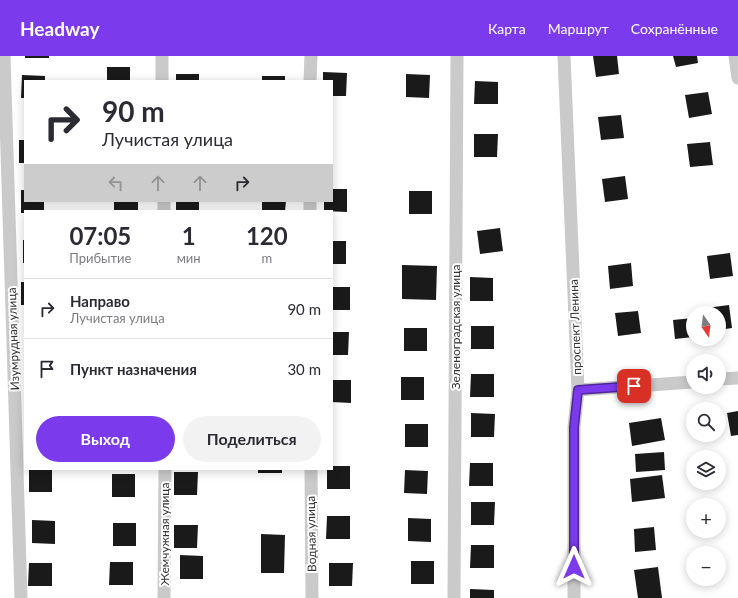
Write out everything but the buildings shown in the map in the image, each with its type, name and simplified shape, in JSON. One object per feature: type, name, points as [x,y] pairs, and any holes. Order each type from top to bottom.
[{"type":"street","name":"Изумрудная улица","points":[[4,56],[3,83],[20,598]]},
{"type":"street","points":[[162,56],[162,80]]},
{"type":"street","points":[[310,80],[311,56]]},
{"type":"street","name":"Зеленоградская улица","points":[[454,598],[457,56]]},
{"type":"street","name":"проспект Ленина","points":[[564,56],[578,390],[574,427],[574,598]]},
{"type":"street","points":[[735,56],[738,78]]},
{"type":"street","points":[[726,379],[738,378]]},
{"type":"street","points":[[578,390],[686,382]]},
{"type":"street","name":"Жемчужная улица","points":[[164,470],[164,598]]},
{"type":"street","name":"Водная улица","points":[[311,470],[312,598]]},
{"type":"route","points":[[574,567],[574,427],[578,390],[634,386]]}]
